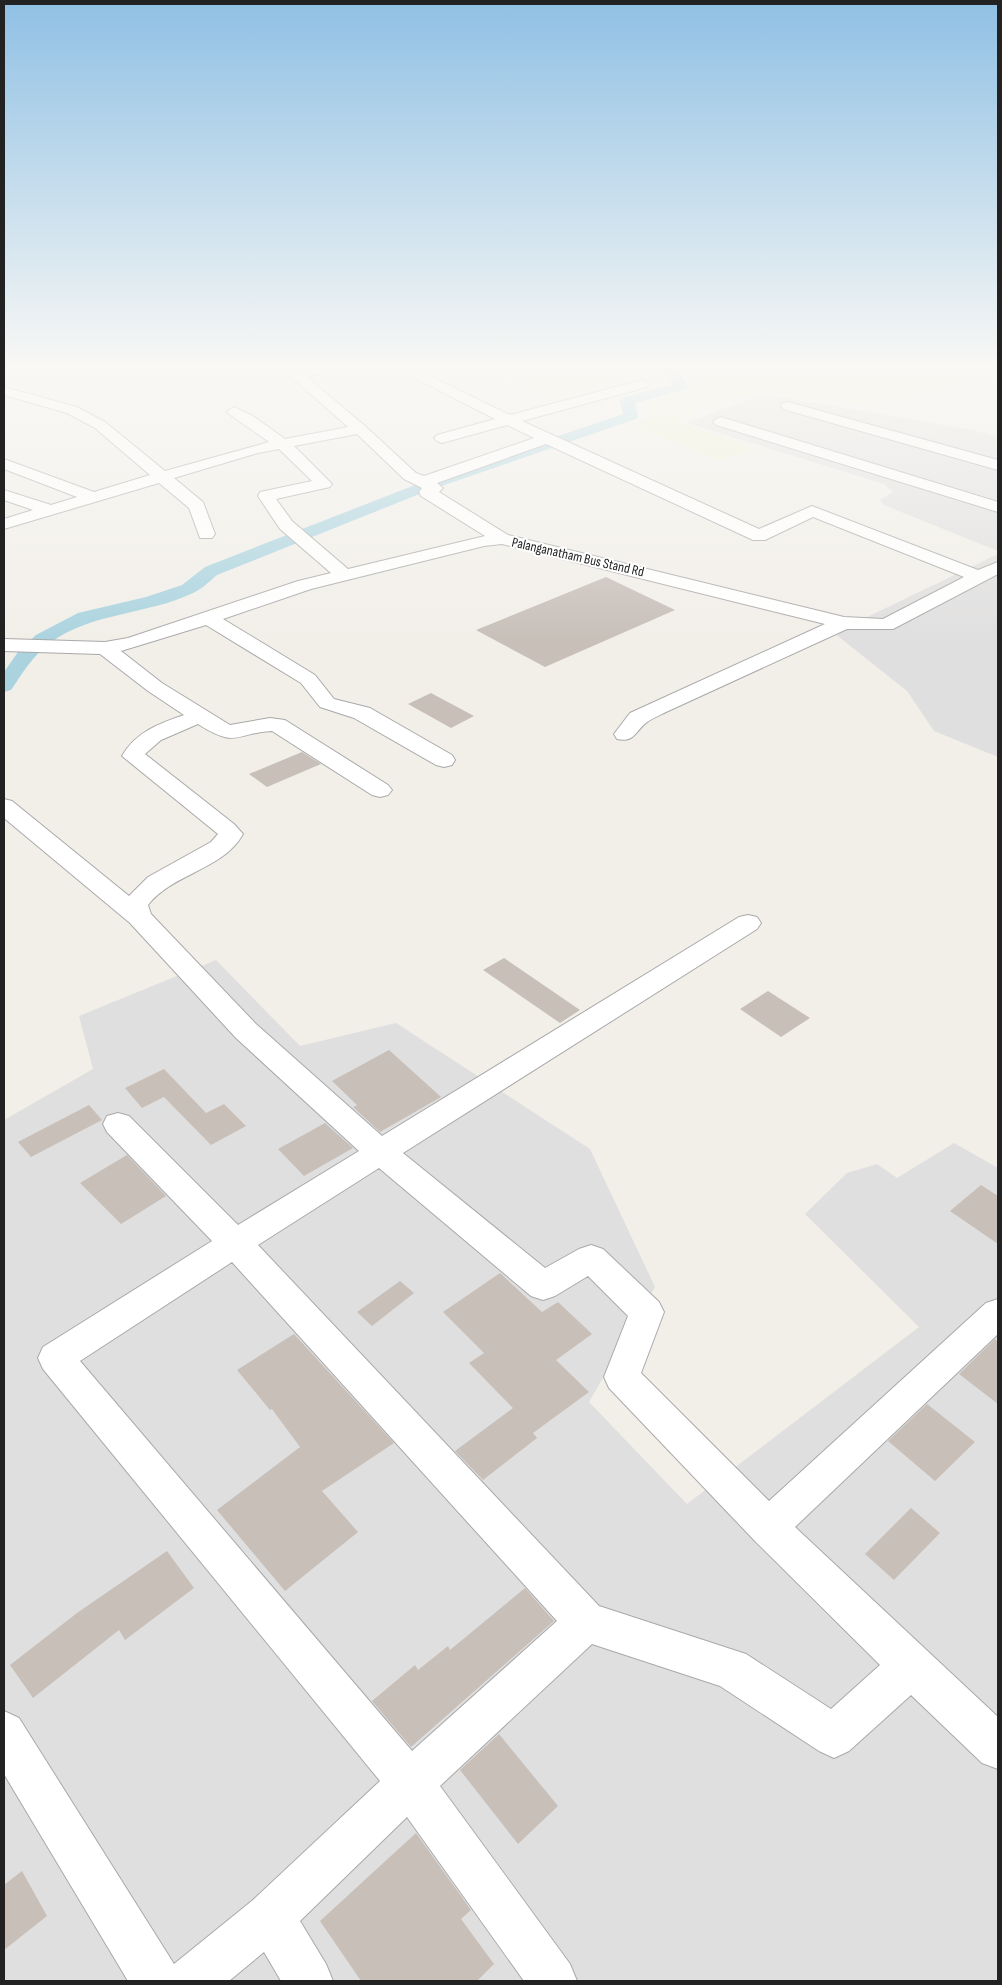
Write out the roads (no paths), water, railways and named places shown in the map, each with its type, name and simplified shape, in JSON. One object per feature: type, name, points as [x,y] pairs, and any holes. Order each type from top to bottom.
[{"type":"street","points":[[138,458],[197,506],[206,534]]},
{"type":"street","points":[[4,524],[226,458]]},
{"type":"street","points":[[298,458],[324,484],[266,496],[286,525],[345,576]]},
{"type":"street","points":[[390,458],[410,476],[429,485],[499,458]]},
{"type":"street","points":[[588,458],[758,536],[812,511],[978,578]]},
{"type":"street","points":[[837,458],[998,507]]},
{"type":"street","points":[[972,458],[998,465]]},
{"type":"street","points":[[4,464],[92,497]]},
{"type":"street","points":[[429,485],[427,492],[502,539]]},
{"type":"street","points":[[4,495],[50,510]]},
{"type":"street","name":"Palanganatham Bus Stand Rd","points":[[4,644],[105,648],[132,643],[305,586],[484,541],[502,539],[844,623],[886,624],[998,567]]},
{"type":"street","points":[[208,618],[308,679],[327,703],[362,713],[444,760]]},
{"type":"street","points":[[626,734],[638,718],[658,707],[844,623]]},
{"type":"street","points":[[105,648],[142,678],[230,733],[262,724],[277,725],[380,790]]},
{"type":"street","points":[[139,917],[135,905],[142,895],[156,883],[220,848],[230,840],[231,834],[226,829],[133,756],[136,749],[151,736],[200,716]]},
{"type":"street","points":[[4,806],[139,917],[246,1031],[381,1153],[543,1286],[591,1258],[647,1312],[622,1378],[768,1527],[911,1666],[998,1747]]},
{"type":"street","points":[[553,1981],[410,1783],[56,1358],[235,1243],[748,923]]},
{"type":"street","points":[[118,1124],[235,1243],[586,1622],[731,1669],[834,1736],[911,1666]]},
{"type":"street","points":[[768,1527],[998,1313]]},
{"type":"street","points":[[191,1981],[270,1917],[410,1783],[586,1622]]},
{"type":"street","points":[[4,1733],[156,1981]]},
{"type":"street","points":[[270,1917],[309,1981]]},
{"type":"waterway","points":[[4,686],[25,656],[43,639],[85,617],[152,601],[188,589],[211,571],[289,542],[421,488],[510,458]]}]
